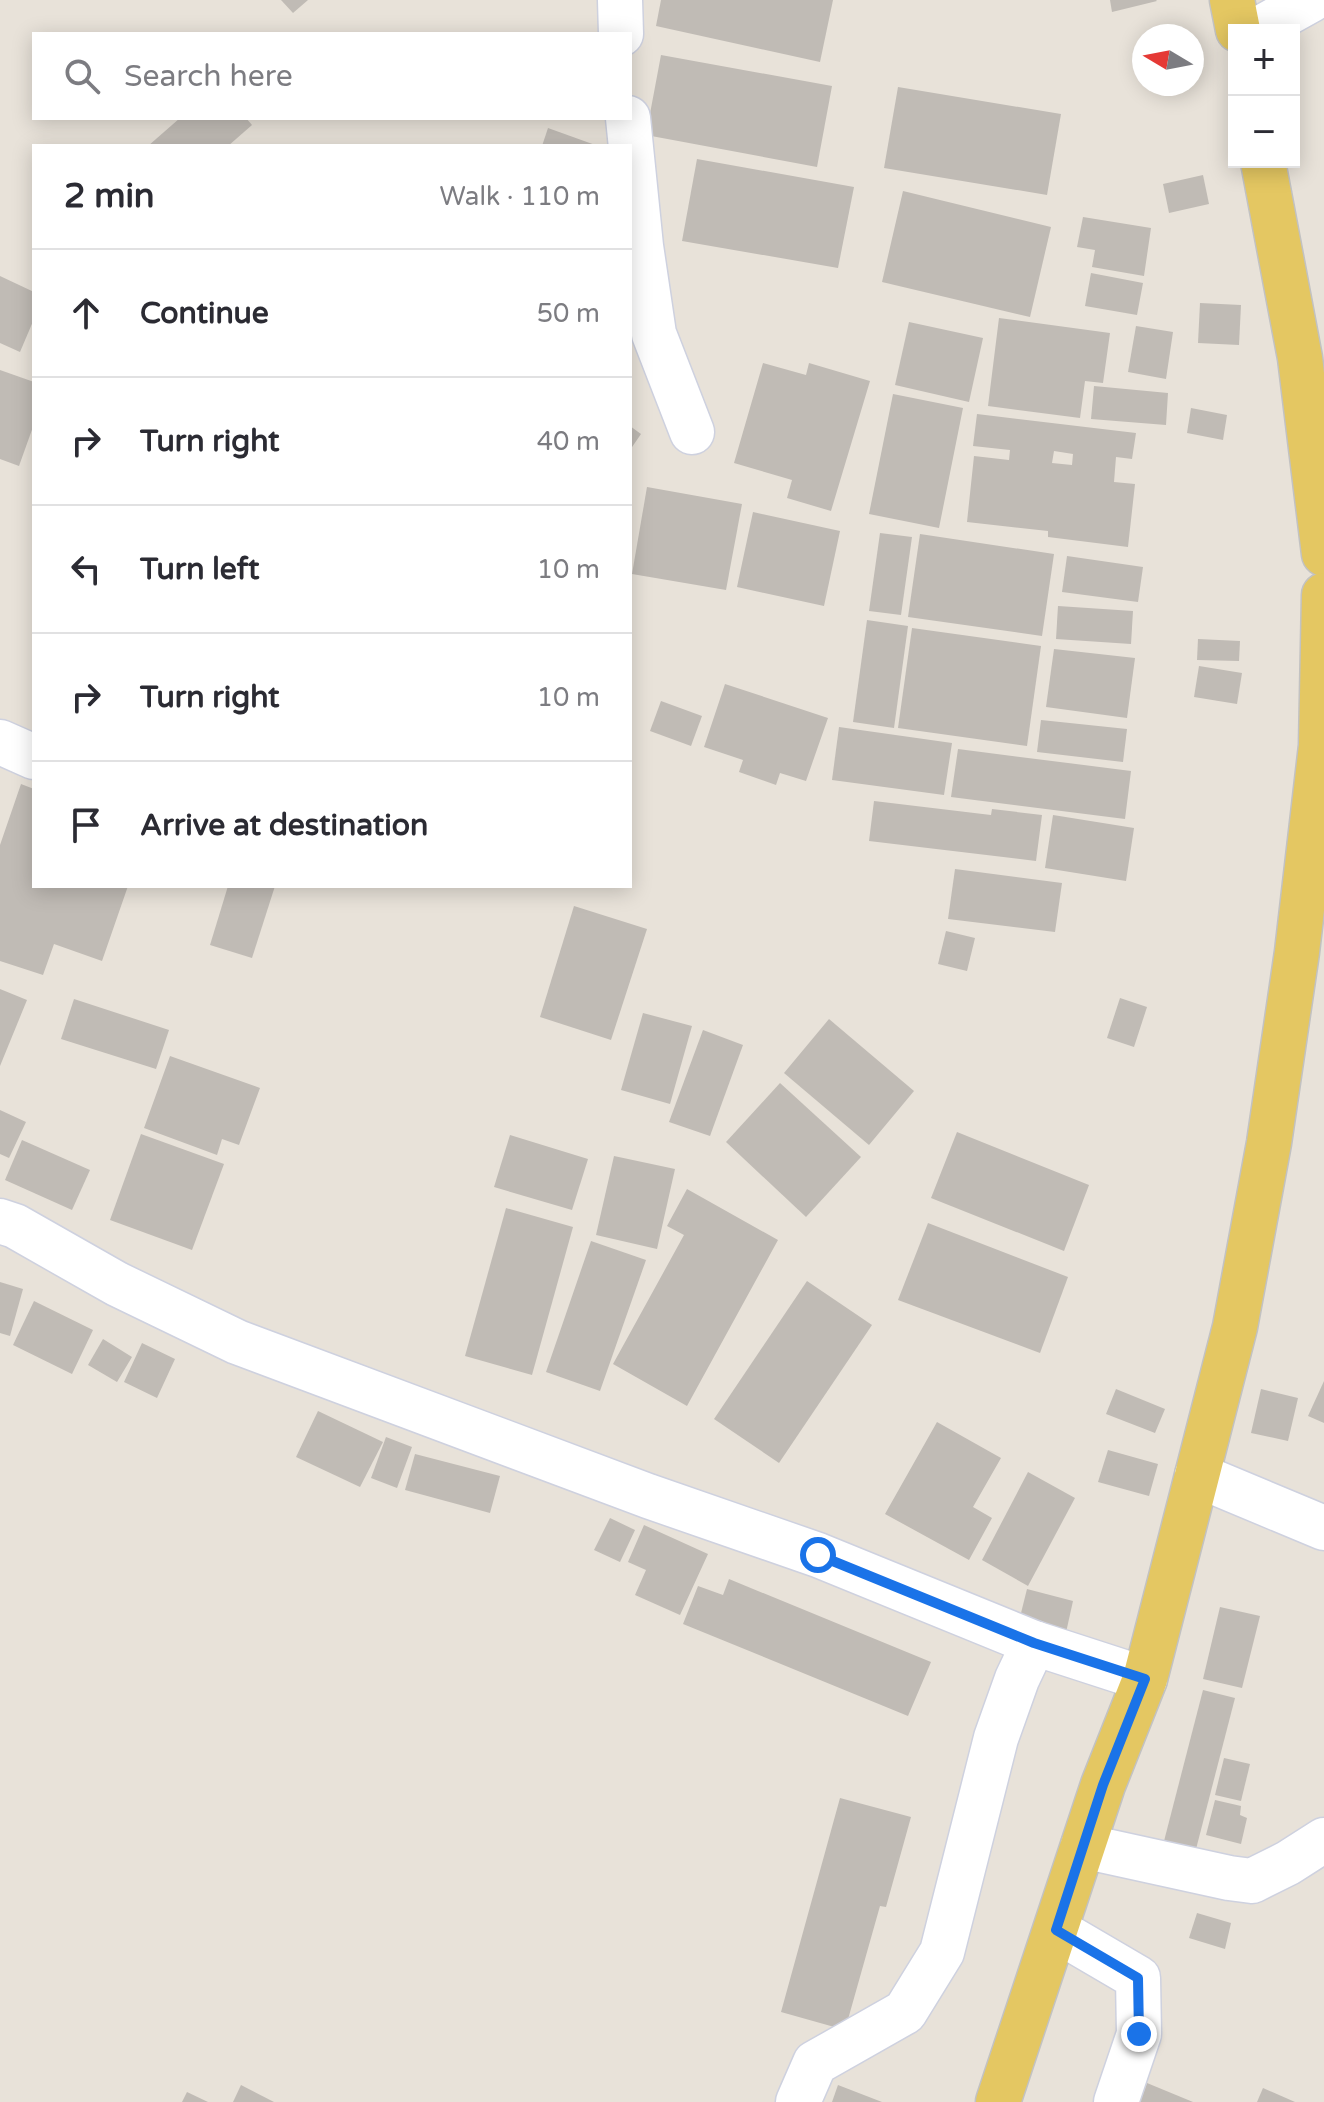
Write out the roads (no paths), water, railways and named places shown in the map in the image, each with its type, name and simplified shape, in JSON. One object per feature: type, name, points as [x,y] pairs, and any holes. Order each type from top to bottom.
[{"type":"main road","points":[[1232,0],[1237,24]]},
{"type":"main road","points":[[1264,168],[1312,358],[1324,554]]},
{"type":"main road","points":[[998,2102],[1103,1785],[1145,1679],[1235,1327],[1272,1128],[1297,952],[1321,746],[1324,595]]},
{"type":"street","points":[[620,0],[621,32]]},
{"type":"street","points":[[1268,24],[1311,0]]},
{"type":"street","points":[[628,120],[631,144]]},
{"type":"street","points":[[632,157],[654,334],[692,432]]},
{"type":"street","points":[[0,742],[32,756]]},
{"type":"street","points":[[0,1221],[15,1226],[117,1284],[237,1342],[648,1496],[818,1555],[1034,1643],[1145,1679]]},
{"type":"street","points":[[1197,1475],[1324,1528]]},
{"type":"street","points":[[798,2102],[815,2063],[905,2012],[942,1952],[996,1738],[1017,1679],[1034,1643]]},
{"type":"street","points":[[1083,1846],[1252,1881],[1324,1840]]},
{"type":"street","points":[[1056,1930],[1138,1978],[1139,2034],[1116,2102]]}]
